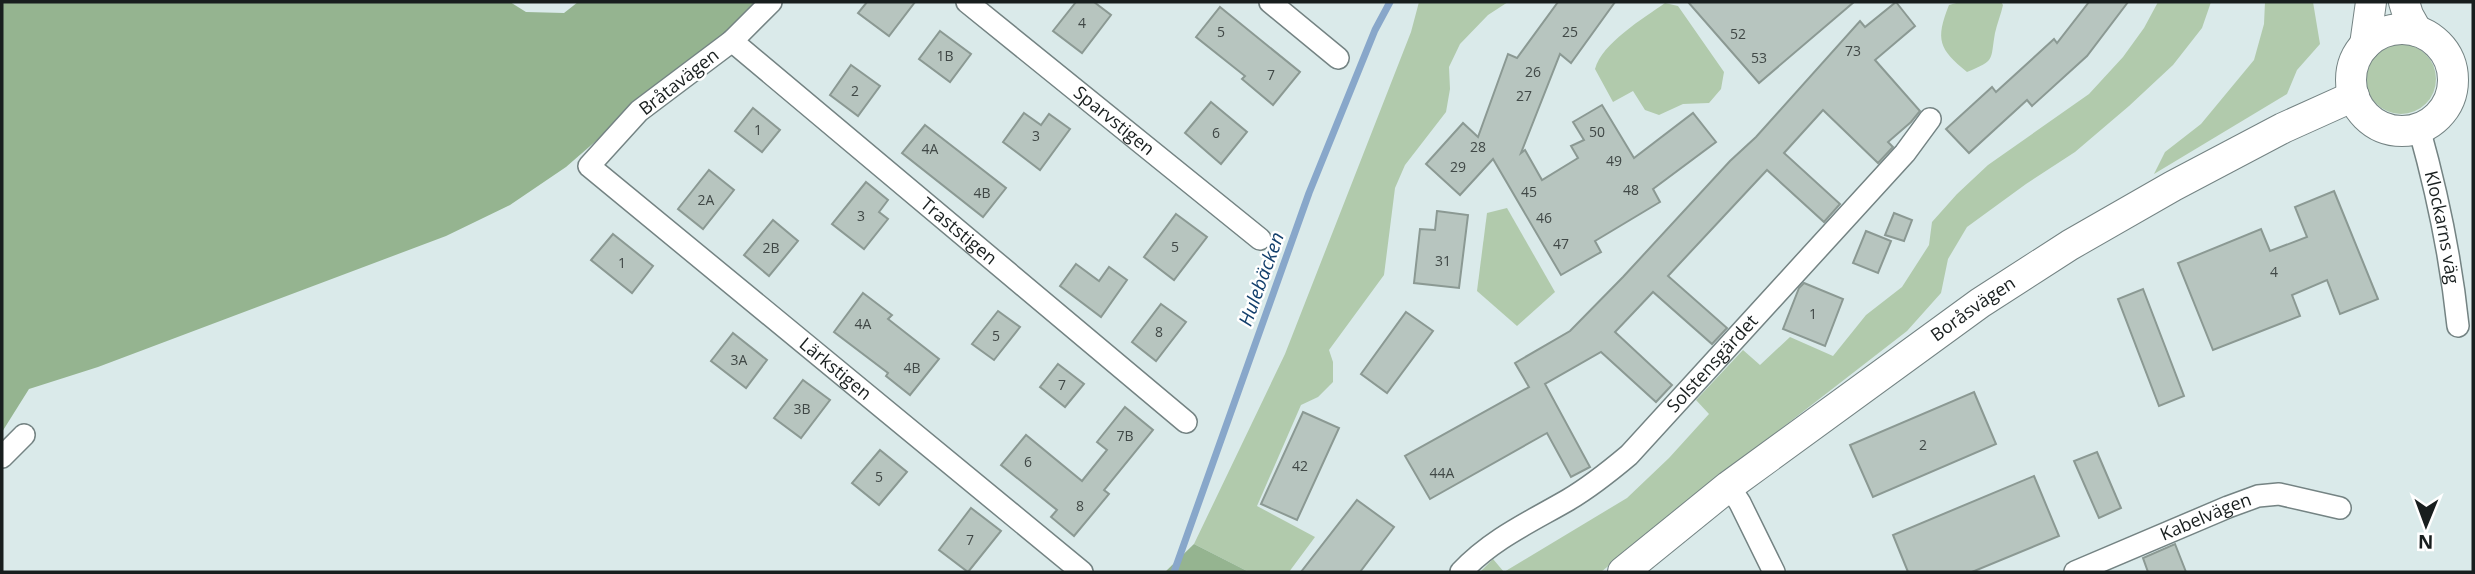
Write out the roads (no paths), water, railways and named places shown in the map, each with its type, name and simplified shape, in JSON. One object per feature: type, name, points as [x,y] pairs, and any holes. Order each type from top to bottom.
[{"type":"street","name":"Bråtavägen","points":[[589,166],[639,111],[732,41],[771,2]]},
{"type":"street","name":"Sparvstigen","points":[[967,2],[1260,239]]},
{"type":"street","points":[[1270,2],[1338,58]]},
{"type":"street","points":[[2365,44],[2374,37],[2395,29],[2417,31],[2439,44],[2463,71],[2445,108],[2434,120],[2419,128],[2401,131],[2384,127],[2362,112],[2351,85],[2354,63],[2365,44],[2371,2]]},
{"type":"street","points":[[2404,2],[2417,31]]},
{"type":"street","name":"Traststigen","points":[[732,41],[1186,422]]},
{"type":"street","name":"Boråsvägen","points":[[1623,572],[1730,486],[1980,303],[2070,245],[2172,186],[2283,128],[2354,96]]},
{"type":"street","name":"Solstensgärdet","points":[[1461,572],[1514,529],[1589,486],[1629,455],[1905,153],[1930,119]]},
{"type":"street","name":"Klockarns väg","points":[[2419,128],[2437,198],[2458,326]]},
{"type":"street","name":"Lärkstigen","points":[[589,166],[1082,572]]},
{"type":"street","points":[[2,457],[24,435]]},
{"type":"street","points":[[1730,486],[1774,572]]},
{"type":"street","name":"Kabelvägen","points":[[2075,572],[2258,496],[2279,494],[2340,508]]},
{"type":"waterway","name":"Hulebäcken","points":[[1174,572],[1309,193],[1375,30],[1390,2]]}]
